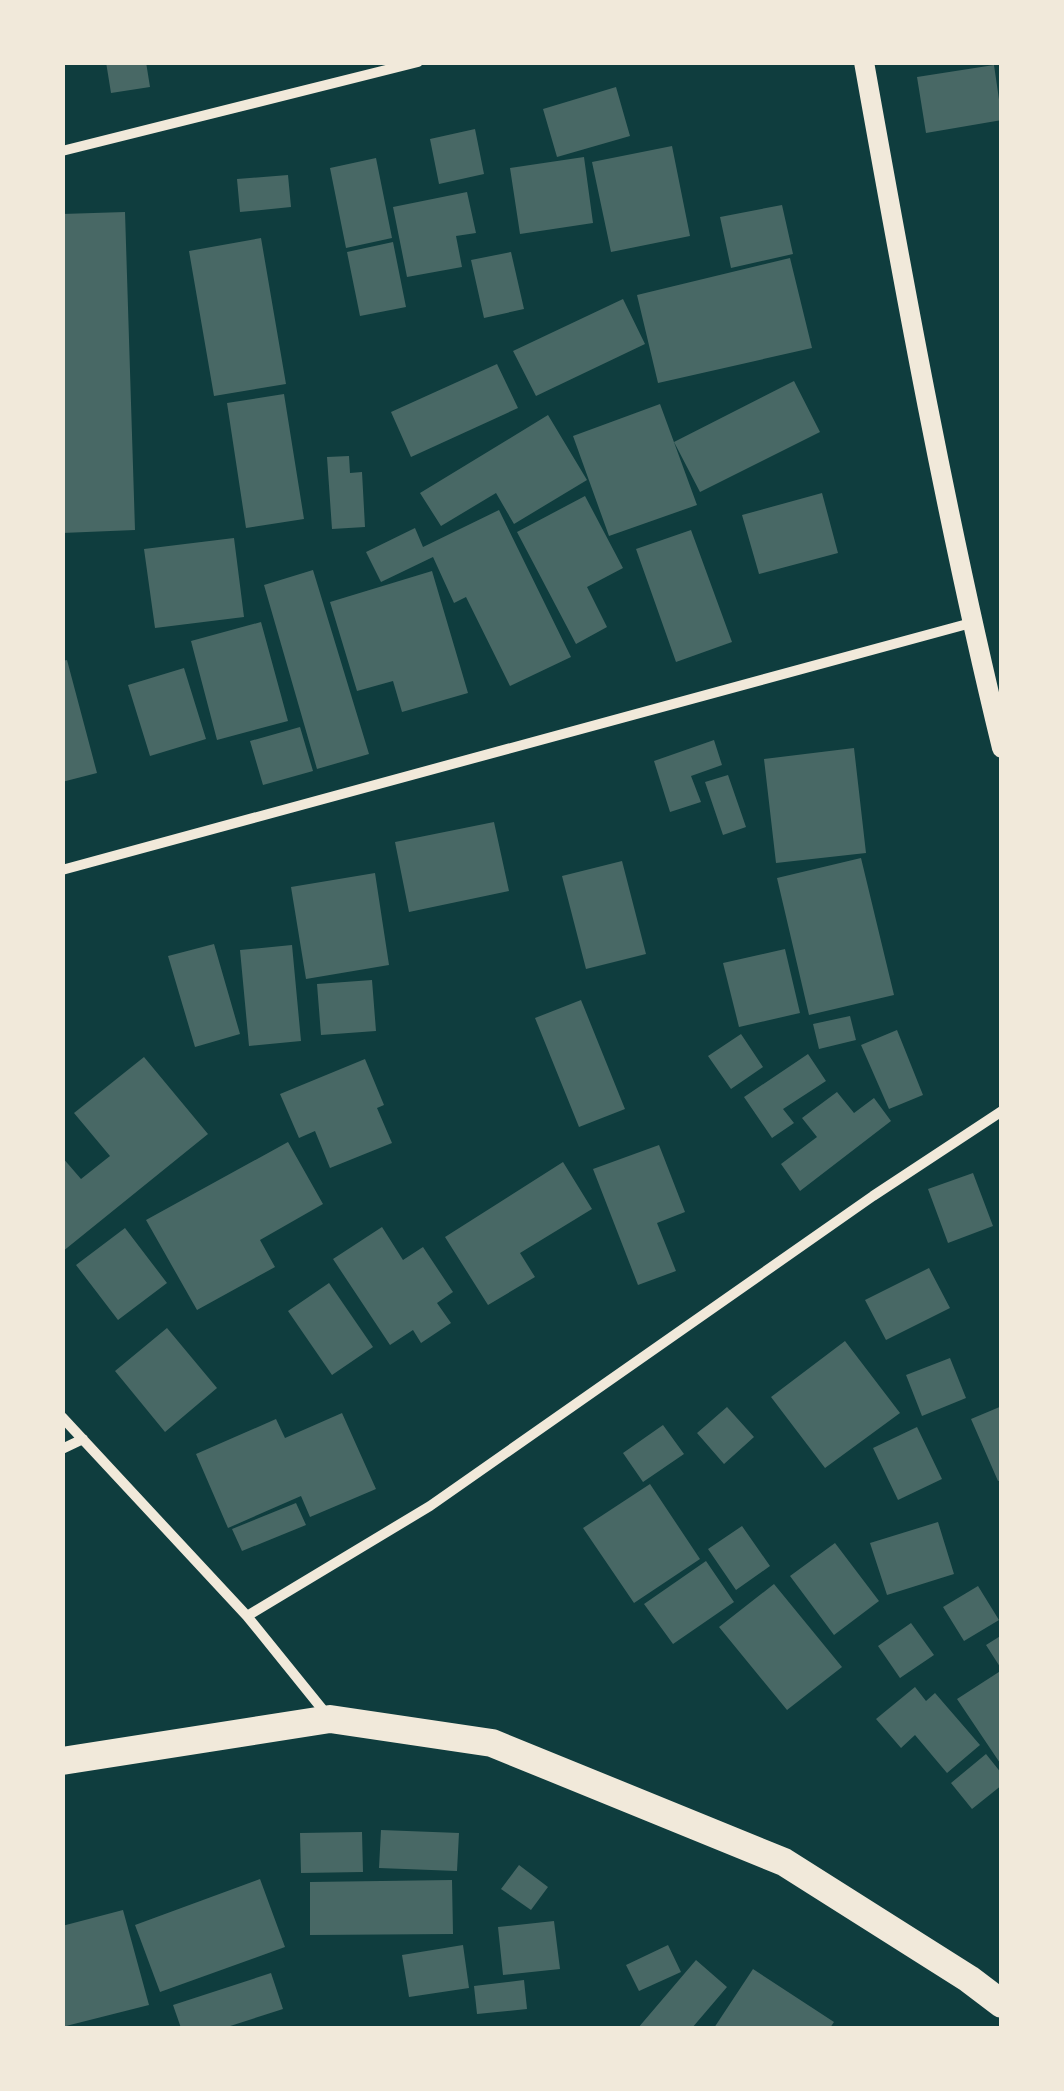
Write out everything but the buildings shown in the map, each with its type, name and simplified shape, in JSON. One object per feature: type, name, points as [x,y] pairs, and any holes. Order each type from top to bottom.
[{"type":"highway","points":[[62,1761],[330,1720],[492,1743],[784,1862],[1002,2004]]},
{"type":"main road","points":[[864,62],[905,290],[972,623],[1002,748]]},
{"type":"street","points":[[62,151],[418,62]]},
{"type":"street","points":[[62,870],[972,623]]},
{"type":"street","points":[[247,1616],[430,1506],[857,1207],[1002,1111]]},
{"type":"street","points":[[62,1417],[247,1616],[330,1720]]},
{"type":"street","points":[[62,1448],[83,1439]]}]
